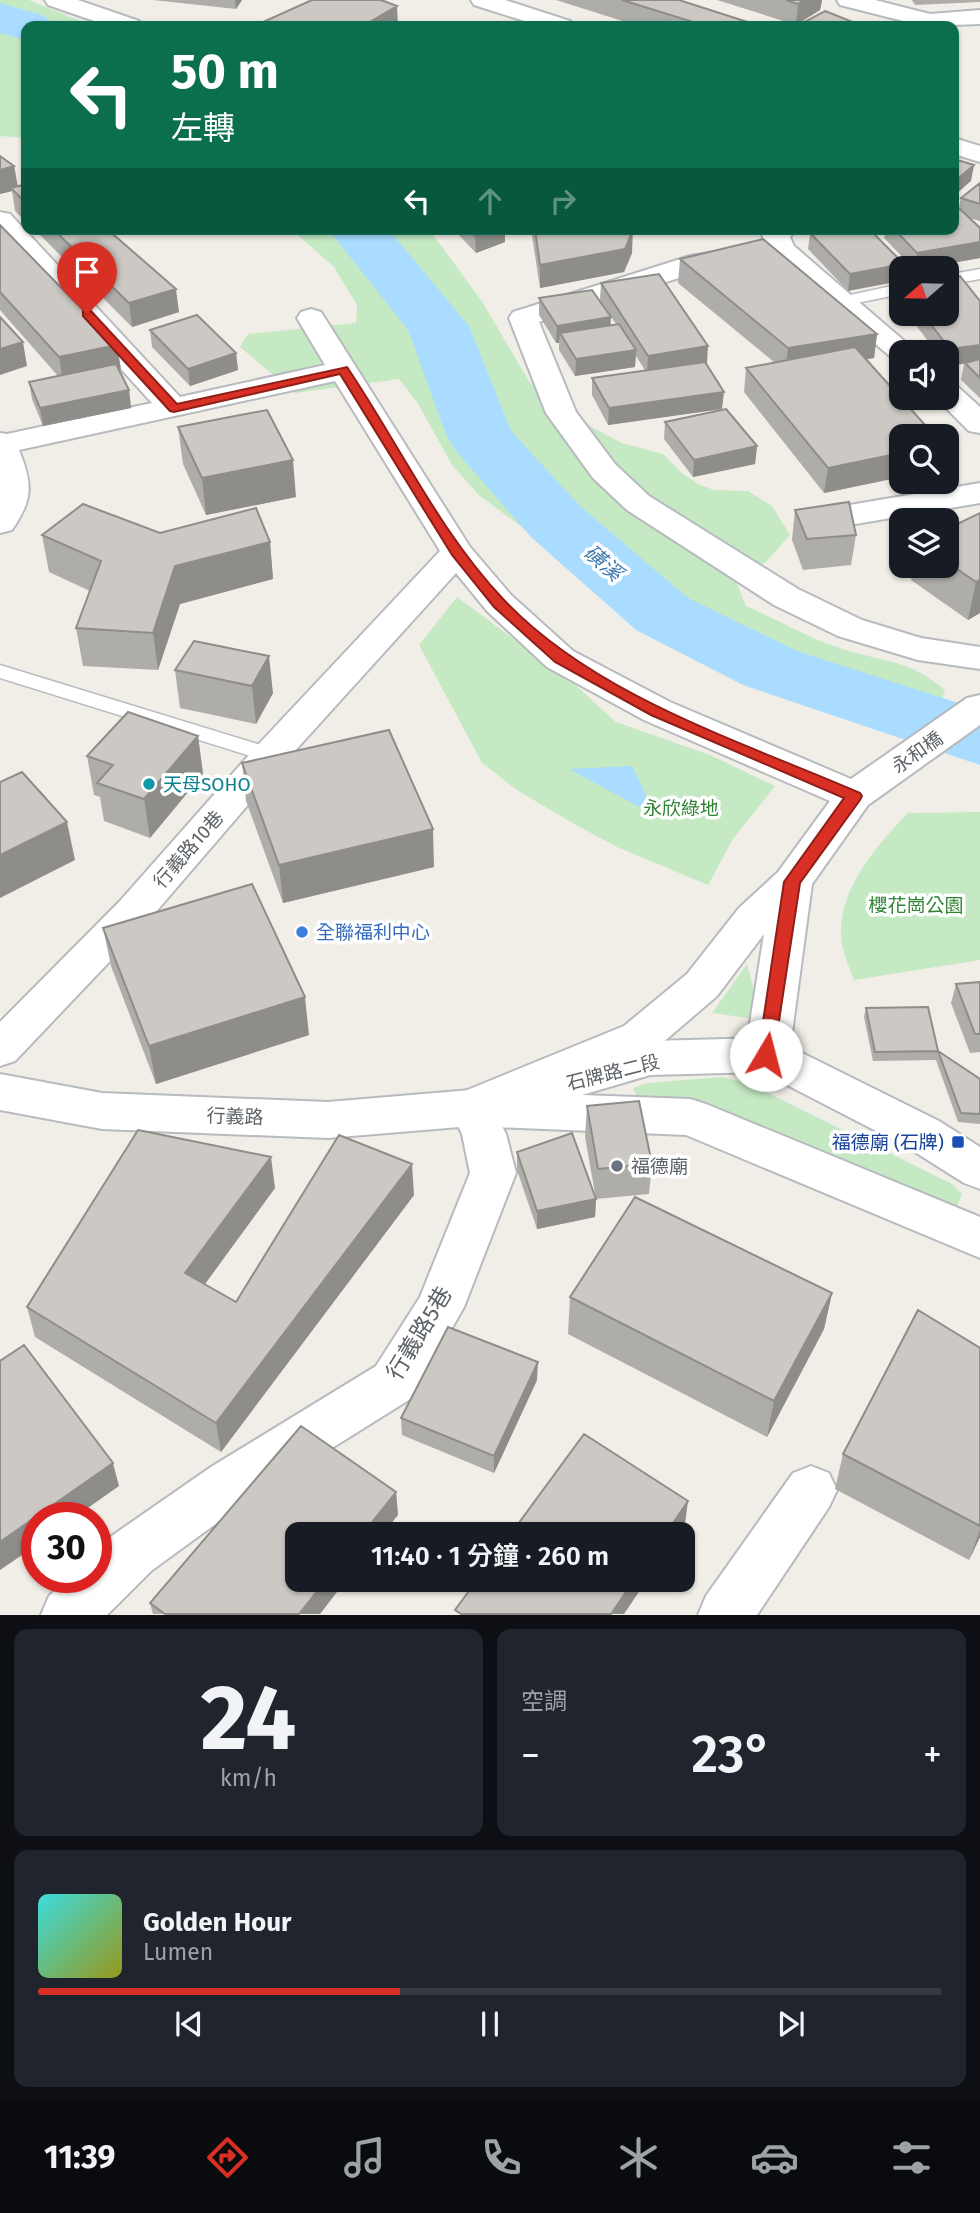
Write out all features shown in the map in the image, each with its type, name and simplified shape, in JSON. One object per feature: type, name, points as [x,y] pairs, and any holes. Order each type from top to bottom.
[{"type":"street","points":[[56,0],[117,21]]},
{"type":"street","points":[[482,0],[547,21]]},
{"type":"street","points":[[848,0],[912,21]]},
{"type":"street","points":[[895,0],[914,21]]},
{"type":"street","points":[[930,21],[980,17]]},
{"type":"street","points":[[959,148],[980,154]]},
{"type":"street","points":[[4,210],[21,230]]},
{"type":"street","points":[[25,235],[174,408]]},
{"type":"street","points":[[889,341],[842,301],[783,240],[700,262],[523,318],[561,413],[604,471],[638,503],[786,597],[850,628],[918,649],[980,658]]},
{"type":"street","points":[[311,318],[457,552],[499,603],[560,659],[657,712],[854,796]]},
{"type":"street","points":[[0,523],[13,503],[15,487],[1,444],[343,370]]},
{"type":"street","points":[[959,404],[980,424]]},
{"type":"street","points":[[814,521],[980,492]]},
{"type":"street","name":"行義路10巷","points":[[0,1049],[134,911],[270,755],[457,552]]},
{"type":"street","name":"永和橋","points":[[471,1108],[639,1038],[702,985],[753,919],[792,882],[854,796],[980,707]]},
{"type":"street","points":[[766,1055],[792,882]]},
{"type":"street","name":"石牌路二段","points":[[471,1108],[567,1084],[650,1058],[766,1055],[923,1134],[980,1170]]},
{"type":"street","name":"行義路","points":[[0,1092],[102,1111],[328,1120],[471,1108]]},
{"type":"street","points":[[471,1108],[690,1118],[980,1238]]},
{"type":"street","name":"行義路5巷","points":[[68,1615],[143,1545],[229,1484],[394,1382],[440,1307],[493,1172],[484,1134],[471,1108]]},
{"type":"street","points":[[725,1615],[811,1490]]},
{"type":"lane","points":[[959,278],[980,274]]},
{"type":"lane","points":[[842,301],[889,291]]},
{"type":"lane","points":[[0,671],[270,755]]},
{"type":"green space","points":[[0,0],[29,0],[81,21],[21,21],[21,138],[0,136]]},
{"type":"green space","points":[[298,235],[433,235],[483,303],[530,383],[593,428],[622,443],[663,454],[698,484],[714,490],[748,491],[772,506],[790,535],[766,562],[736,581],[746,606],[833,646],[920,672],[945,690],[940,707],[892,734],[846,717],[731,664],[637,612],[480,496],[452,465],[417,402],[399,379],[295,393],[240,347],[248,334],[356,323],[357,305],[334,267]]},
{"type":"green space","name":"永欣綠地","points":[[457,597],[572,682],[616,722],[710,755],[775,786],[733,839],[708,885],[617,847],[576,825],[517,790],[482,763],[419,645]]},
{"type":"green space","name":"櫻花崗公園","points":[[980,812],[980,960],[854,980],[842,944],[844,907],[860,872],[883,840],[908,813]]},
{"type":"green space","points":[[747,964],[762,1020],[712,1013]]},
{"type":"green space","points":[[721,1077],[748,1083],[952,1184],[962,1194],[955,1211],[638,1099],[633,1088],[648,1083]]},
{"type":"water","points":[[632,766],[656,816],[569,769]]},
{"type":"building","points":[[312,0],[381,0],[397,6],[372,21],[265,21]]},
{"type":"building","points":[[622,0],[679,0],[744,21],[690,21]]},
{"type":"building","points":[[786,0],[804,0],[798,4]]},
{"type":"building","points":[[825,11],[850,21],[806,21]]},
{"type":"building","points":[[0,156],[14,166],[0,170]]},
{"type":"building","points":[[959,160],[974,165],[959,178]]},
{"type":"building","points":[[980,183],[980,204],[961,198]]},
{"type":"building","points":[[21,185],[21,198],[11,188]]},
{"type":"building","points":[[959,209],[980,228],[980,242],[917,253],[900,235],[959,235]]},
{"type":"building","points":[[0,225],[117,345],[59,357],[0,292]]},
{"type":"building","points":[[59,235],[114,235],[176,289],[129,303]]},
{"type":"building","points":[[536,235],[631,235],[625,249],[540,265]]},
{"type":"building","points":[[812,235],[875,235],[896,256],[889,256],[889,267],[850,274]]},
{"type":"building","points":[[763,239],[877,334],[788,348],[680,259]]},
{"type":"building","points":[[659,274],[708,346],[648,356],[601,283]]},
{"type":"building","points":[[959,276],[980,301],[980,345],[959,348],[959,340],[943,340],[932,326],[959,326]]},
{"type":"building","points":[[592,290],[611,317],[557,326],[539,298]]},
{"type":"building","points":[[197,315],[236,353],[188,369],[150,330]]},
{"type":"building","points":[[0,317],[23,342],[0,349]]},
{"type":"building","points":[[619,324],[636,350],[576,359],[560,333]]},
{"type":"building","points":[[855,347],[889,385],[889,410],[912,410],[924,424],[889,424],[889,455],[828,468],[746,368]]},
{"type":"building","points":[[980,359],[980,378],[965,363]]},
{"type":"building","points":[[705,362],[724,392],[609,408],[592,378]]},
{"type":"building","points":[[116,364],[129,390],[40,408],[29,382]]},
{"type":"building","points":[[726,409],[757,446],[694,460],[665,422]]},
{"type":"building","points":[[267,410],[293,460],[202,478],[178,427]]},
{"type":"building","points":[[849,502],[856,535],[807,539],[795,510]]},
{"type":"building","points":[[83,504],[160,533],[256,508],[270,542],[175,566],[153,633],[76,628],[101,561],[42,535]]},
{"type":"building","points":[[980,513],[980,580],[976,582],[959,570],[959,523]]},
{"type":"building","points":[[194,641],[269,656],[252,686],[175,670]]},
{"type":"building","points":[[128,712],[198,736],[144,799],[97,783],[113,765],[87,756]]},
{"type":"building","points":[[389,730],[433,829],[279,865],[242,763]]},
{"type":"building","points":[[22,772],[67,822],[0,855],[0,782]]},
{"type":"building","points":[[252,884],[305,997],[149,1046],[103,928]]},
{"type":"building","points":[[980,982],[980,1034],[975,1034],[956,984]]},
{"type":"building","points":[[928,1007],[938,1051],[875,1052],[866,1008]]},
{"type":"building","points":[[938,1051],[980,1079],[980,1114],[961,1113]]},
{"type":"building","points":[[639,1101],[652,1164],[598,1169],[587,1106]]},
{"type":"building","points":[[138,1130],[271,1157],[185,1273],[236,1302],[339,1135],[412,1164],[216,1423],[27,1307]]},
{"type":"building","points":[[572,1133],[596,1199],[537,1211],[517,1152]]},
{"type":"building","points":[[635,1197],[832,1293],[774,1401],[570,1297]]},
{"type":"building","points":[[918,1310],[980,1348],[980,1526],[843,1454]]},
{"type":"building","points":[[448,1327],[538,1362],[494,1456],[401,1418]]},
{"type":"building","points":[[24,1345],[113,1463],[57,1502],[21,1502],[21,1527],[0,1542],[0,1361]]},
{"type":"building","points":[[301,1426],[396,1492],[372,1522],[285,1522],[285,1592],[316,1592],[299,1614],[165,1614],[150,1603]]},
{"type":"building","points":[[584,1434],[688,1501],[674,1522],[520,1522]]},
{"type":"building","points":[[468,1592],[626,1592],[611,1614],[461,1614],[455,1610]]},
{"type":"waterway","name":"磺溪","points":[[0,18],[21,24]]},
{"type":"waterway","name":"磺溪","points":[[362,235],[438,326],[480,437],[556,522],[662,614],[770,668],[980,738]]},
{"type":"place","name":"天母SOHO","points":[[149,784]]},
{"type":"place","name":"全聯福利中心","points":[[302,932]]},
{"type":"place","name":"福德廟 (石牌)","points":[[958,1142]]},
{"type":"place","name":"福德廟","points":[[617,1166]]},
{"type":"route","points":[[87,314],[174,408],[343,370],[457,552],[499,603],[560,659],[657,712],[854,796],[792,882],[766,1055]]}]
